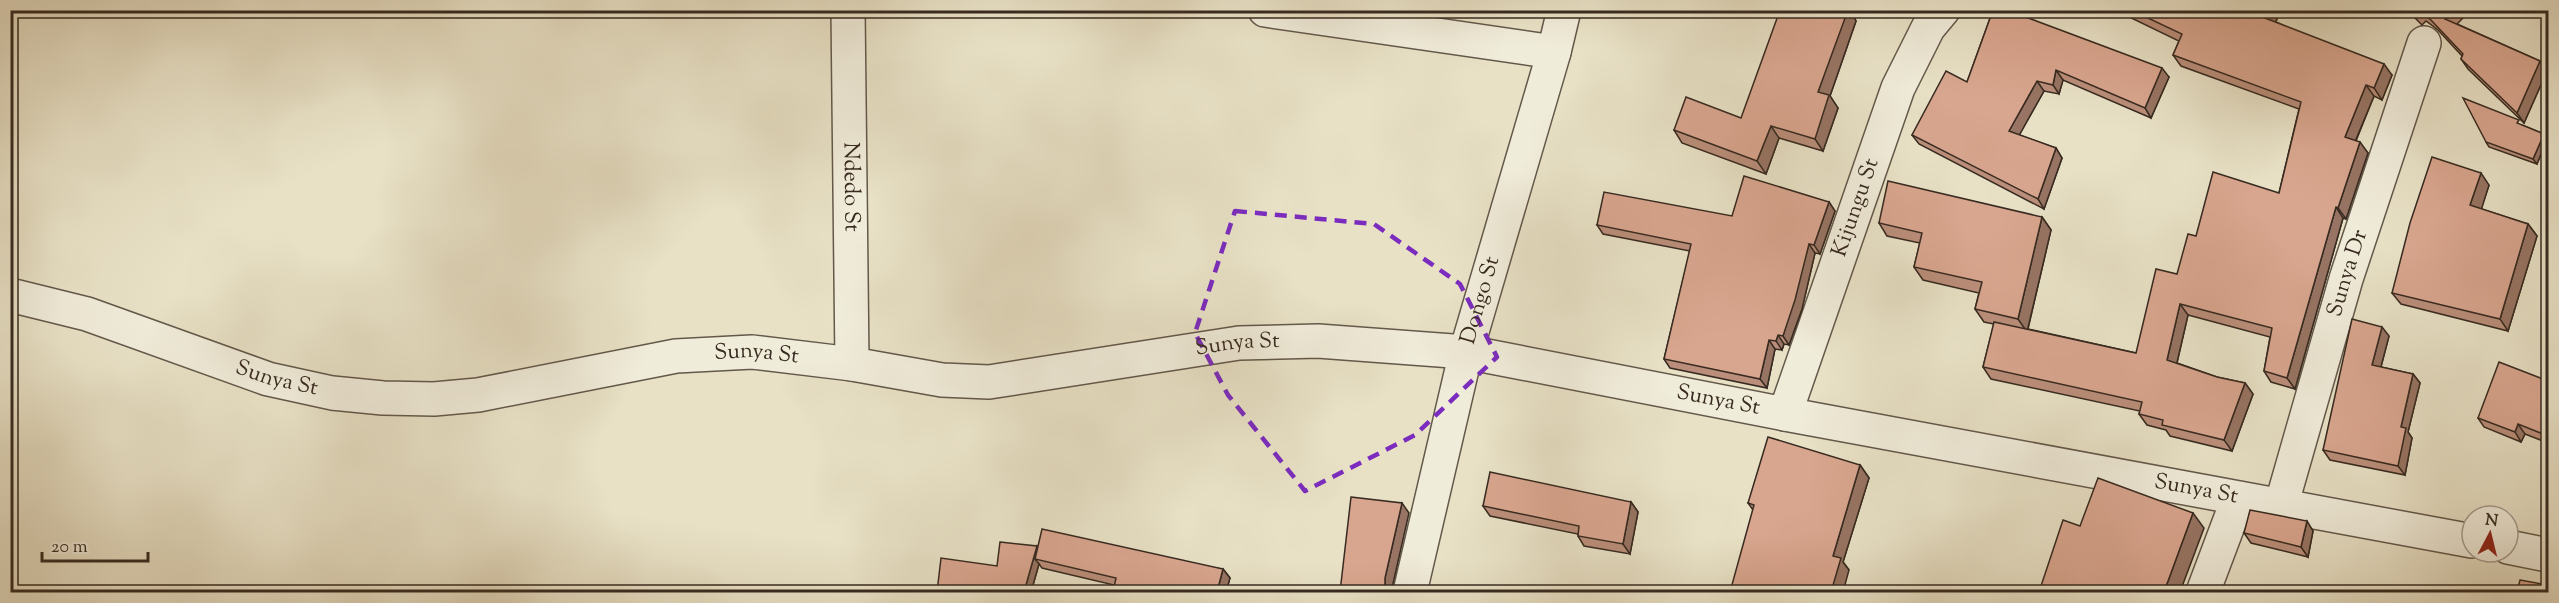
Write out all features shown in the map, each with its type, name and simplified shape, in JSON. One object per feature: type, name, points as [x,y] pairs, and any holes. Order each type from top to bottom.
[{"type":"street","name":"Ndedo St","points":[[848,10],[852,364]]},
{"type":"street","points":[[1265,10],[1554,52]]},
{"type":"street","name":"Dongo St","points":[[1410,592],[1466,352],[1554,52],[1564,10]]},
{"type":"street","name":"Kijungu St","points":[[1785,414],[1898,88],[1929,28],[1943,10]]},
{"type":"street","name":"Sunya Dr","points":[[2281,506],[2346,279],[2424,43]]},
{"type":"street","name":"Sunya St","points":[[10,295],[87,314],[268,379],[332,393],[383,398],[434,399],[478,395],[676,356],[752,352],[852,364],[942,380],[989,382],[1239,344],[1318,341],[1466,352],[1785,414],[2460,539]]},
{"type":"street","points":[[2203,592],[2238,499]]},
{"type":"street","points":[[2520,549],[2548,555]]},
{"type":"highlighted area","points":[[1235,211],[1374,224],[1460,284],[1497,357],[1415,435],[1305,491],[1228,395],[1195,333]]},
{"type":"building","points":[[1780,10],[1848,10],[1818,92],[1829,95],[1815,139],[1771,126],[1757,161],[1674,130],[1686,97],[1741,118]]},
{"type":"building","points":[[1993,10],[2007,10],[2162,68],[2145,108],[2056,70],[2053,85],[2037,81],[2009,131],[2056,148],[2038,199],[1912,135],[1946,71],[1967,82]]},
{"type":"building","points":[[2131,10],[2268,10],[2265,18],[2384,64],[2374,88],[2366,85],[2345,137],[2360,142],[2338,208],[2336,207],[2287,378],[2264,371],[2272,328],[2180,304],[2167,360],[2217,377],[2245,383],[2224,440],[2162,425],[2163,420],[2139,414],[2142,402],[1983,367],[1994,322],[2136,353],[2156,269],[2177,274],[2188,234],[2196,236],[2213,172],[2279,193],[2301,102],[2173,55],[2182,34]]},
{"type":"building","points":[[2411,10],[2453,10],[2445,19],[2540,61],[2517,113],[2461,59],[2463,54],[2431,20],[2419,11],[2415,15]]},
{"type":"building","points":[[2463,98],[2519,120],[2517,123],[2544,134],[2533,159],[2486,142]]},
{"type":"building","points":[[2432,157],[2481,173],[2470,205],[2528,224],[2500,319],[2392,293],[2410,223]]},
{"type":"building","points":[[1744,176],[1829,202],[1814,245],[1809,244],[1783,336],[1778,335],[1776,341],[1769,340],[1760,379],[1664,359],[1691,244],[1597,225],[1604,192],[1732,216]]},
{"type":"building","points":[[1888,181],[2042,217],[2018,319],[1975,309],[1982,282],[1914,267],[1922,233],[1879,223]]},
{"type":"building","points":[[2352,319],[2382,327],[2372,365],[2413,374],[2401,427],[2406,428],[2398,466],[2323,450]]},
{"type":"building","points":[[2499,362],[2548,381],[2548,436],[2518,424],[2515,432],[2478,418]]},
{"type":"building","points":[[1768,437],[1860,465],[1833,556],[1841,558],[1831,592],[1730,592],[1754,505],[1748,503]]},
{"type":"building","points":[[1490,472],[1631,502],[1623,544],[1578,536],[1579,526],[1483,506]]},
{"type":"building","points":[[2098,478],[2193,513],[2164,592],[2039,592],[2063,520],[2080,526]]},
{"type":"building","points":[[1351,497],[1402,503],[1385,578],[1385,588],[1389,592],[1340,592]]},
{"type":"building","points":[[2250,510],[2307,521],[2301,547],[2244,533]]},
{"type":"building","points":[[1042,529],[1223,569],[1217,592],[1113,592],[1116,578],[1035,559]]},
{"type":"building","points":[[1000,542],[1037,546],[1024,592],[937,592],[941,558],[997,566]]},
{"type":"building","points":[[2520,580],[2548,585],[2548,592],[2517,592]]}]
